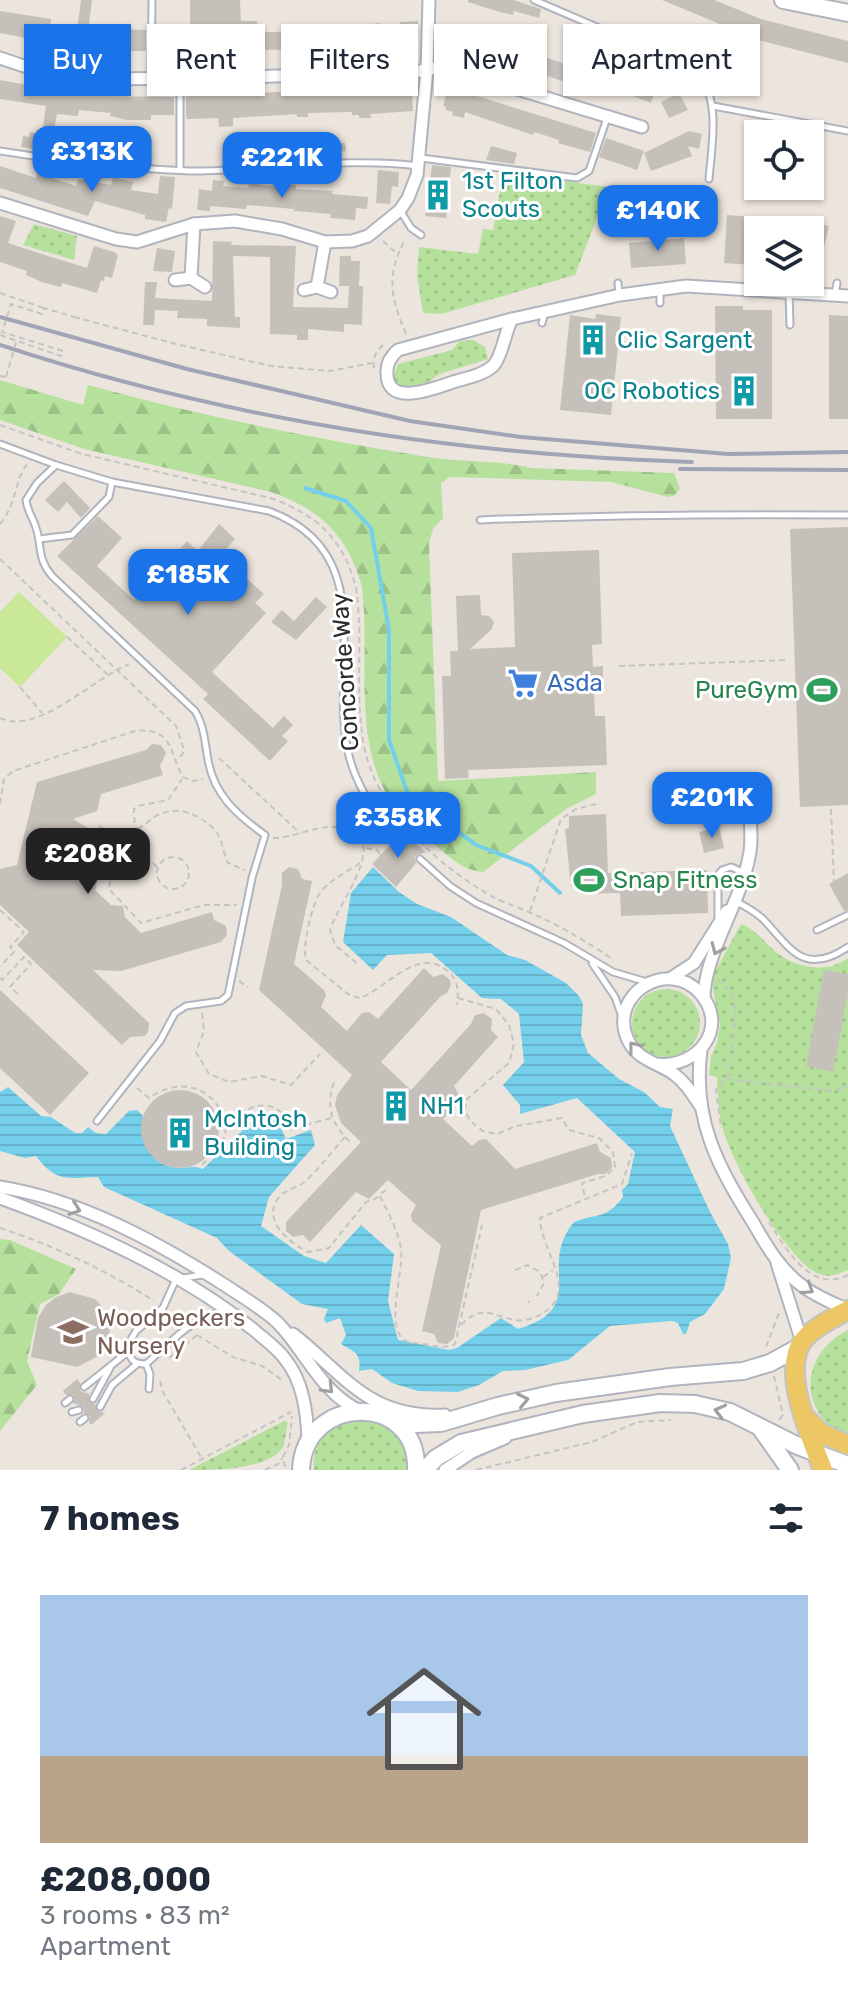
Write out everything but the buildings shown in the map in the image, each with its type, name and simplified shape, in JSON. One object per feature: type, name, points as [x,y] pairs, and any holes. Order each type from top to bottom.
[{"type":"main road","points":[[820,1461],[795,1377],[801,1344],[821,1324],[848,1310]]},
{"type":"main road","points":[[805,1417],[821,1433],[848,1445]]},
{"type":"street","points":[[0,203],[104,236],[137,242],[194,224],[235,221],[282,229],[325,242],[352,241],[375,232],[400,210],[413,188],[419,162],[427,69],[429,0]]},
{"type":"street","points":[[783,0],[848,13]]},
{"type":"street","points":[[0,58],[24,66],[96,79],[147,78]]},
{"type":"street","points":[[265,75],[435,68],[471,75],[642,127]]},
{"type":"street","points":[[191,278],[194,224]]},
{"type":"street","points":[[317,287],[325,242]]},
{"type":"street","points":[[175,280],[191,278],[205,287]]},
{"type":"street","points":[[512,319],[494,365],[484,372],[451,387],[409,395],[395,389],[387,377],[393,354],[412,345],[512,319],[544,317],[619,289],[706,282],[744,284]]},
{"type":"street","points":[[304,290],[317,287],[331,292]]},
{"type":"street","points":[[474,329],[502,341]]},
{"type":"street","points":[[749,802],[750,846],[745,873],[707,972],[704,998],[711,1025],[701,1050],[698,1076],[701,1107],[722,1172],[776,1258],[805,1288],[848,1310]]},
{"type":"street","points":[[701,1107],[682,1081],[643,1059],[632,1049],[623,1022],[630,998],[648,982],[671,978],[694,963],[734,900]]},
{"type":"street","points":[[671,978],[690,984],[704,998]]},
{"type":"street","points":[[656,1064],[681,1064],[701,1050]]},
{"type":"street","points":[[0,1187],[70,1207],[137,1233],[208,1274],[277,1322],[361,1395],[411,1413],[433,1416],[470,1413]]},
{"type":"street","points":[[0,1198],[104,1241],[176,1279],[223,1306],[271,1344],[291,1368],[304,1400],[304,1455]]},
{"type":"street","points":[[285,1463],[304,1455],[320,1426],[337,1416],[360,1411],[415,1424],[441,1423],[556,1393],[670,1377],[743,1371],[770,1363],[801,1344],[776,1258]]},
{"type":"street","points":[[277,1322],[325,1387],[343,1403],[360,1411]]},
{"type":"street","points":[[425,1470],[436,1458],[461,1443],[583,1414],[660,1403],[695,1404],[730,1412],[820,1461],[848,1465]]},
{"type":"street","points":[[392,1420],[406,1434],[413,1448],[416,1470]]},
{"type":"street","points":[[758,1425],[790,1470]]},
{"type":"street","points":[[445,1470],[472,1452],[531,1427]]},
{"type":"lane","points":[[152,0],[152,24]]},
{"type":"lane","points":[[534,0],[697,70],[708,84],[713,106],[709,179]]},
{"type":"lane","points":[[180,96],[180,169]]},
{"type":"lane","points":[[713,106],[848,131]]},
{"type":"lane","points":[[0,151],[109,166],[180,169],[419,162],[577,178],[589,171],[607,118]]},
{"type":"lane","points":[[400,210],[411,228],[421,235]]},
{"type":"lane","points":[[837,283],[842,296]]},
{"type":"lane","points":[[660,288],[660,303]]},
{"type":"lane","points":[[789,296],[790,325]]},
{"type":"lane","points":[[0,444],[112,482],[269,511],[288,518],[321,545],[340,582],[344,607],[347,747],[359,785],[377,816],[397,838]]},
{"type":"lane","points":[[56,465],[27,497],[27,508],[39,539],[41,560],[52,576],[195,711],[201,721],[211,775],[229,806],[265,835],[252,878],[228,995],[221,1001],[186,1006],[175,1013],[160,1041],[97,1121]]},
{"type":"lane","points":[[39,539],[72,535],[109,497],[112,482]]},
{"type":"lane","points":[[480,520],[681,513],[715,516],[848,515]]},
{"type":"lane","points":[[420,859],[450,886],[476,903],[564,943],[613,972],[648,982]]},
{"type":"lane","points":[[719,922],[718,875],[731,867],[745,873]]},
{"type":"lane","points":[[734,900],[760,916],[785,946],[800,956],[822,958],[848,947]]},
{"type":"lane","points":[[817,930],[848,915]]},
{"type":"lane","points":[[589,959],[615,997],[623,1022]]},
{"type":"lane","points":[[208,1274],[176,1279],[163,1308],[136,1331],[127,1346],[132,1361],[146,1364],[204,1315],[224,1313],[239,1318]]},
{"type":"lane","points":[[84,1387],[128,1352]]},
{"type":"lane","points":[[100,1407],[112,1385],[137,1364]]},
{"type":"lane","points":[[146,1364],[150,1374],[149,1389]]},
{"type":"lane","points":[[93,1399],[112,1365]]},
{"type":"lane","points":[[72,1412],[79,1410]]},
{"type":"path","points":[[411,228],[391,271],[394,301],[412,345]]},
{"type":"path","points":[[375,232],[397,254]]},
{"type":"path","points":[[0,293],[74,317],[271,366],[330,371],[373,363],[374,371]]},
{"type":"path","points":[[0,335],[61,356],[63,351],[2,332],[11,304],[42,314],[44,308]]},
{"type":"path","points":[[0,376],[6,377],[18,337]]},
{"type":"path","name":"Concorde Way","points":[[0,425],[39,441],[122,464],[270,498],[294,506],[314,518],[342,551],[351,567],[356,588],[363,743],[382,796],[393,812],[467,881],[587,942],[615,961]]},
{"type":"path","points":[[0,524],[15,499],[23,469],[39,441]]},
{"type":"path","points":[[0,559],[176,726],[184,748],[184,753],[176,758]]},
{"type":"path","points":[[67,637],[108,675]]},
{"type":"path","points":[[0,718],[21,723],[43,714],[116,669],[141,659]]},
{"type":"path","points":[[619,666],[789,660]]},
{"type":"path","points":[[20,687],[43,714]]},
{"type":"path","points":[[0,804],[2,783],[8,774],[135,731],[147,730],[163,737],[172,747],[183,777]]},
{"type":"path","points":[[206,746],[301,833]]},
{"type":"path","points":[[183,777],[196,781],[211,775]]},
{"type":"path","points":[[157,867],[170,857],[182,859],[188,868],[188,879],[180,888],[169,889],[157,878],[157,867],[146,853],[133,814],[136,806],[168,800],[183,777]]},
{"type":"path","points":[[529,912],[563,817],[576,809],[600,803]]},
{"type":"path","points":[[831,809],[834,882]]},
{"type":"path","points":[[99,826],[119,832],[137,829],[167,812],[186,812],[198,816],[219,838],[228,863],[241,866],[252,878]]},
{"type":"path","points":[[265,835],[275,838],[329,827],[341,828],[362,838],[366,848],[357,880],[348,890],[330,933],[335,945],[359,965]]},
{"type":"path","points":[[119,832],[109,889],[141,923],[213,904],[246,906]]},
{"type":"path","points":[[366,848],[377,850],[381,855]]},
{"type":"path","points":[[360,863],[320,892],[304,946],[306,960],[348,994],[359,998],[410,967],[422,963],[435,964],[455,979],[457,1005]]},
{"type":"path","points":[[0,910],[24,932],[10,947],[15,951],[0,966]]},
{"type":"path","points":[[0,978],[2,980],[24,957],[31,964],[10,987],[19,995]]},
{"type":"path","points":[[718,979],[731,991],[736,1007],[729,1074],[716,1090],[721,1128]]},
{"type":"path","points":[[458,998],[496,1009],[509,1025],[514,1044],[509,1063],[467,1099],[465,1109],[470,1121],[483,1131],[497,1134],[516,1126],[562,1118],[569,1130],[599,1138],[613,1152],[615,1167],[606,1176],[582,1183],[585,1198]]},
{"type":"path","points":[[201,1004],[204,1031],[196,1052],[212,1076],[229,1082],[262,1076],[291,1085],[320,1054]]},
{"type":"path","points":[[726,1079],[831,1091],[848,1086]]},
{"type":"path","points":[[128,1081],[149,1098],[173,1086],[200,1090],[217,1103],[226,1124],[223,1142],[202,1165]]},
{"type":"path","points":[[334,1082],[329,1103],[331,1118],[335,1127],[351,1143]]},
{"type":"path","points":[[226,1124],[240,1111],[254,1106],[275,1109],[286,1118],[291,1129],[331,1118]]},
{"type":"path","points":[[345,1137],[301,1184],[289,1189],[276,1202],[273,1216],[276,1226],[305,1251],[326,1250],[366,1202],[380,1196],[388,1188]]},
{"type":"path","points":[[460,1327],[465,1321],[483,1313],[491,1312],[519,1320],[545,1312],[553,1304],[558,1292],[555,1270],[542,1236],[540,1218],[622,1184],[632,1153]]},
{"type":"path","points":[[380,1196],[399,1237],[402,1252],[396,1301],[397,1327],[406,1341],[450,1347],[455,1344],[482,1225]]},
{"type":"path","points":[[768,1221],[796,1261],[813,1275],[831,1280],[848,1275]]},
{"type":"path","points":[[515,1270],[524,1266],[534,1267],[543,1277],[542,1290],[537,1296]]},
{"type":"path","points":[[543,1277],[555,1270]]},
{"type":"path","points":[[164,1361],[197,1335]]},
{"type":"path","points":[[160,1371],[163,1392],[201,1457]]},
{"type":"path","points":[[181,1470],[292,1411]]},
{"type":"path","points":[[476,1470],[592,1442],[637,1422],[678,1419]]},
{"type":"path","points":[[265,1470],[285,1463]]},
{"type":"green space","points":[[503,173],[609,187],[575,275],[441,314],[423,313],[417,275],[419,247],[478,254],[483,229],[493,230]]},
{"type":"green space","points":[[34,224],[77,236],[74,260],[23,245]]},
{"type":"green space","points":[[473,340],[485,347],[488,359],[443,373],[418,388],[402,388],[393,378],[398,364],[452,350],[460,341]]},
{"type":"green space","points":[[0,380],[83,405],[88,385],[254,425],[436,458],[531,468],[674,473],[680,489],[674,496],[668,497],[611,482],[450,477],[441,483],[443,518],[433,529],[429,543],[438,781],[596,772],[596,794],[566,809],[483,872],[455,862],[401,813],[386,793],[376,770],[366,719],[362,587],[349,553],[330,527],[304,507],[271,492],[84,449],[0,420]]},
{"type":"green space","points":[[19,592],[67,637],[20,687],[0,668],[0,612]]},
{"type":"green space","points":[[741,924],[784,958],[802,965],[831,966],[848,958],[848,1270],[838,1274],[819,1274],[791,1251],[748,1185],[722,1126],[717,1077],[709,1075],[720,1025],[711,979]]},
{"type":"green space","points":[[673,989],[694,1004],[700,1023],[698,1036],[690,1047],[673,1057],[659,1057],[642,1047],[634,1036],[632,1016],[642,999],[653,991]]},
{"type":"green space","points":[[0,1239],[10,1240],[76,1269],[59,1294],[40,1304],[27,1361],[37,1385],[0,1431]]},
{"type":"green space","points":[[848,1330],[848,1437],[831,1427],[820,1414],[810,1384],[820,1354]]},
{"type":"green space","points":[[360,1417],[382,1423],[396,1433],[405,1448],[410,1470],[314,1470],[316,1450],[326,1434]]},
{"type":"green space","points":[[284,1421],[288,1422],[285,1441],[276,1455],[240,1467],[189,1470]]},
{"type":"water","points":[[373,867],[399,892],[417,904],[451,917],[507,955],[525,960],[566,983],[583,1004],[581,1035],[588,1053],[619,1079],[644,1092],[660,1107],[673,1109],[670,1126],[728,1244],[731,1258],[724,1289],[705,1314],[690,1322],[686,1334],[683,1334],[678,1323],[672,1321],[610,1326],[568,1360],[525,1370],[503,1371],[479,1385],[458,1392],[418,1391],[392,1383],[372,1369],[359,1371],[358,1356],[341,1344],[346,1335],[340,1318],[326,1323],[324,1319],[328,1309],[302,1304],[229,1251],[217,1238],[104,1187],[98,1177],[63,1177],[50,1171],[36,1156],[25,1158],[0,1151],[0,1092],[8,1087],[41,1116],[51,1117],[75,1133],[82,1133],[88,1127],[96,1133],[106,1134],[129,1111],[137,1110],[143,1116],[143,1134],[148,1151],[160,1163],[178,1168],[203,1169],[256,1117],[267,1117],[276,1122],[286,1139],[311,1130],[315,1145],[269,1197],[261,1226],[304,1256],[326,1263],[361,1225],[394,1254],[388,1301],[398,1340],[449,1350],[457,1348],[501,1318],[518,1329],[540,1320],[552,1309],[558,1297],[559,1255],[564,1239],[574,1222],[606,1213],[623,1197],[622,1190],[628,1184],[635,1152],[577,1098],[520,1114],[520,1105],[503,1085],[524,1062],[519,1014],[501,999],[482,998],[431,953],[387,955],[373,970],[343,942],[351,893]]},
{"type":"waterway","points":[[305,488],[346,501],[371,528],[389,630],[389,740],[408,794],[476,845],[531,866],[560,893]]},
{"type":"railway","points":[[0,317],[187,369],[410,421],[521,437],[728,454],[848,452]]},
{"type":"railway","points":[[0,345],[169,393],[342,428],[516,451],[692,462]]},
{"type":"railway","points":[[680,469],[848,470]]},
{"type":"place","name":"1st Filton Scouts","points":[[438,195]]},
{"type":"place","name":"Clic Sargent","points":[[593,340]]},
{"type":"place","name":"OC Robotics","points":[[744,391]]},
{"type":"place","name":"Asda","points":[[523,683]]},
{"type":"place","name":"PureGym","points":[[822,690]]},
{"type":"place","name":"Snap Fitness","points":[[589,880]]},
{"type":"place","name":"NH1","points":[[396,1106]]},
{"type":"place","name":"McIntosh Building","points":[[180,1133]]},
{"type":"place","name":"Woodpeckers Nursery","points":[[73,1332]]}]
